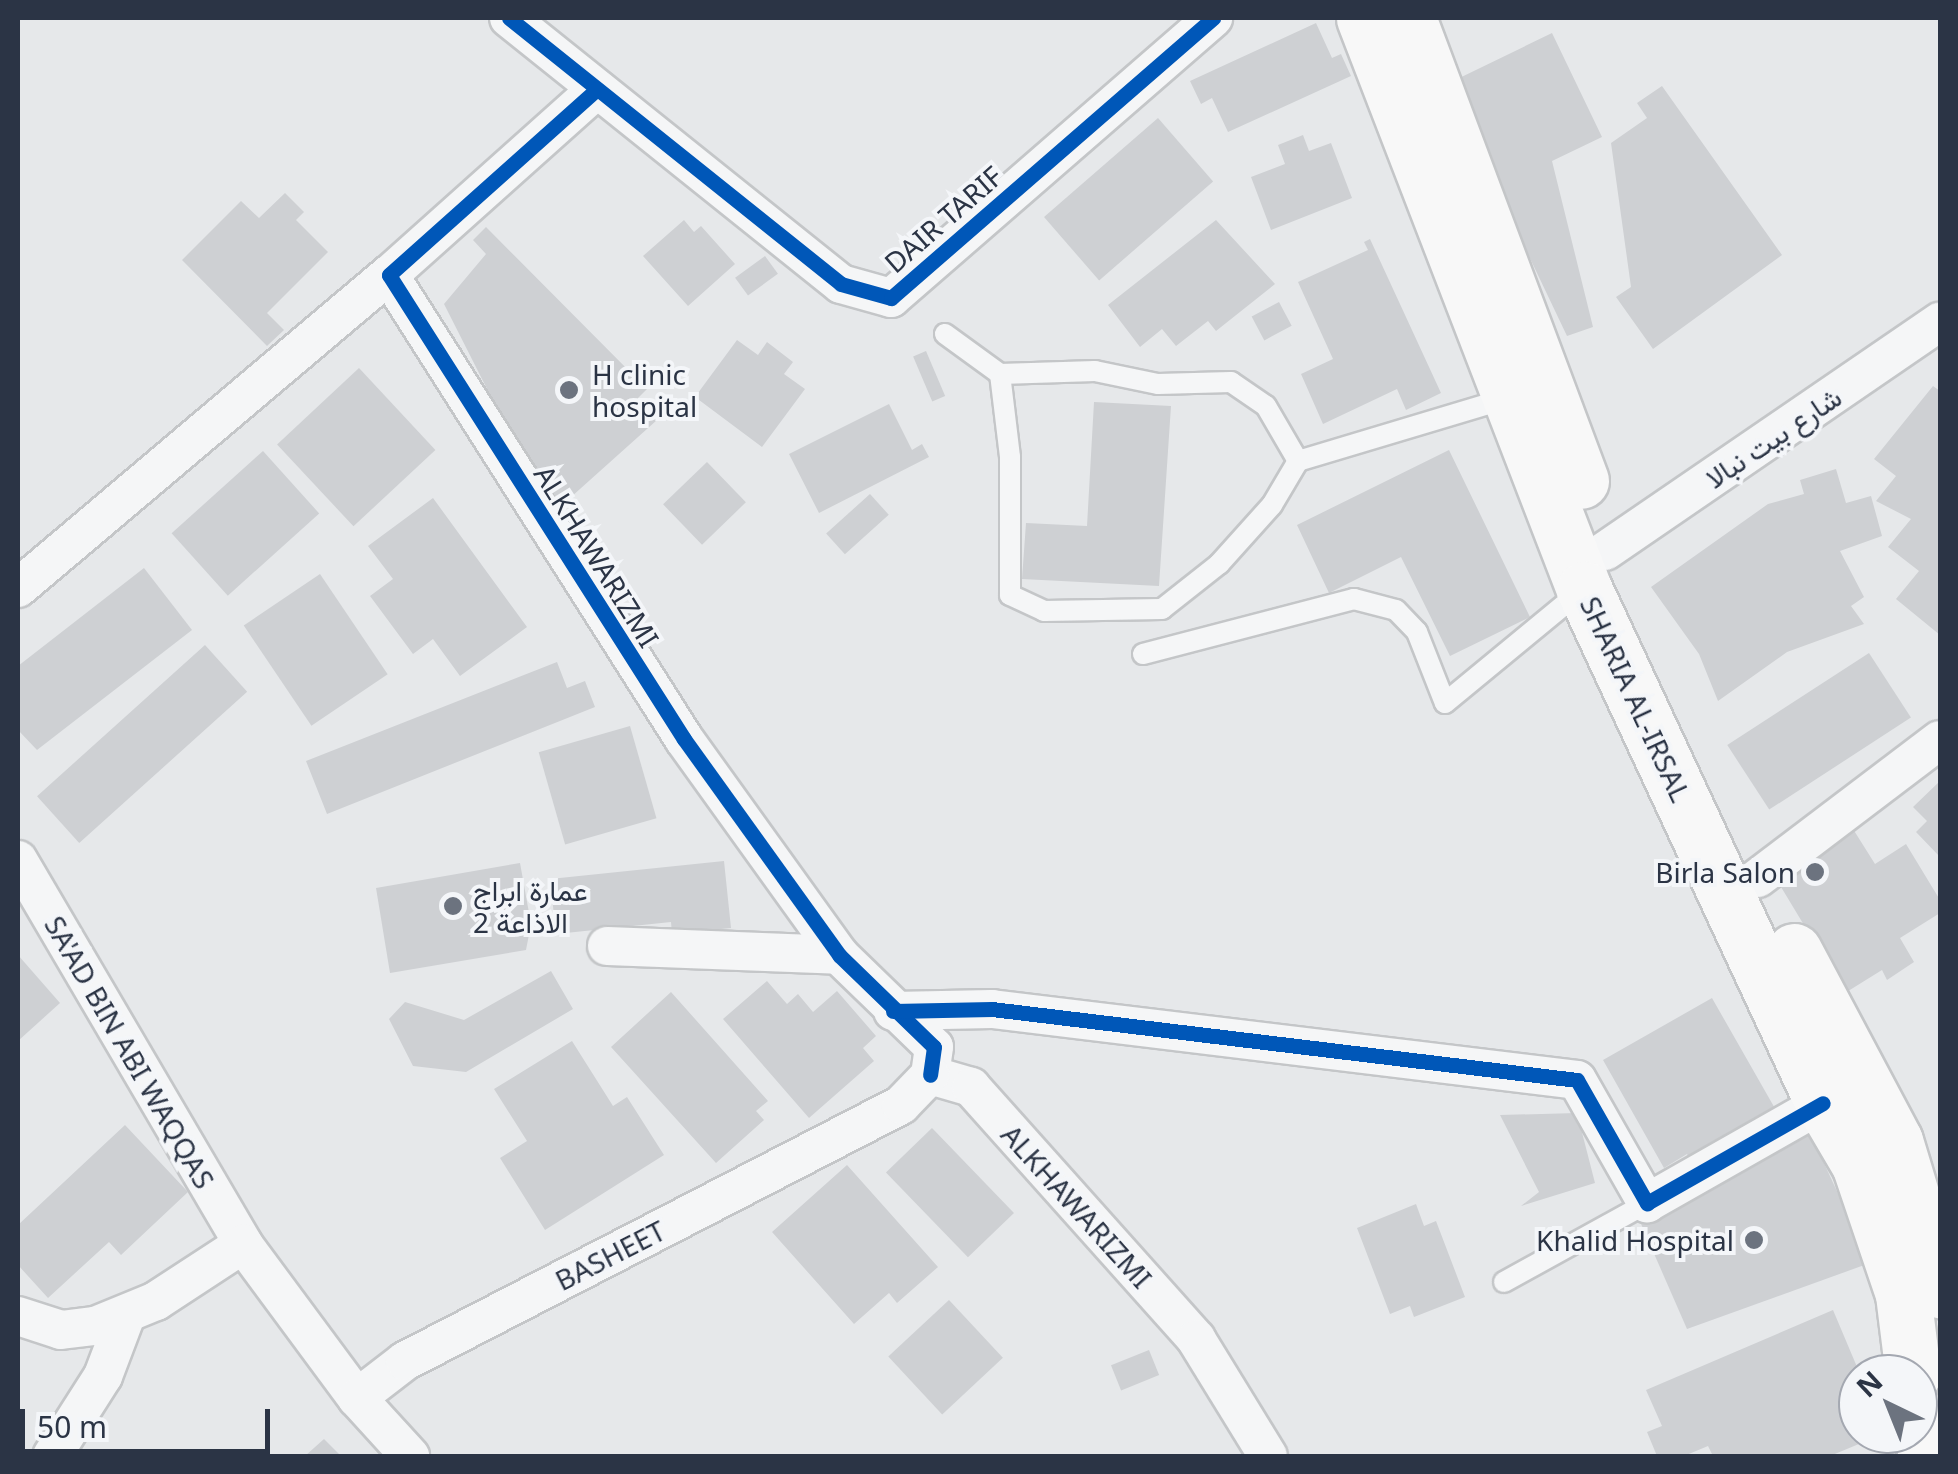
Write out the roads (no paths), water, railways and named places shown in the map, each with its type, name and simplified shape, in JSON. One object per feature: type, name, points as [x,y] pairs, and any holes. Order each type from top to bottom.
[{"type":"main road","name":"SHARIA AL-IRSAL","points":[[1364,18],[1510,397],[1822,1103],[1859,1164],[1897,1276],[1910,1354]]},
{"type":"main road","name":"SHARIA AL-IRSAL","points":[[1408,18],[1509,276],[1589,570],[1758,878],[1895,1141],[1940,1290]]},
{"type":"street","points":[[18,588],[389,275],[597,90],[509,18]]},
{"type":"street","name":"DAIR TARIF","points":[[597,90],[840,284],[891,298],[1213,18]]},
{"type":"street","name":"ALKHAWARIZMI","points":[[389,275],[684,740],[839,956],[934,1047],[930,1074],[971,1087],[1196,1339],[1268,1456]]},
{"type":"street","name":"شارع بيت نبالا","points":[[1589,570],[1940,322]]},
{"type":"street","points":[[1758,878],[1940,740]]},
{"type":"street","name":"SA'AD BIN ABI WAQQAS","points":[[18,860],[243,1244],[357,1398]]},
{"type":"street","points":[[607,946],[839,956]]},
{"type":"street","points":[[893,1011],[992,1009],[1577,1080],[1647,1203],[1822,1103]]},
{"type":"street","name":"BASHEET","points":[[357,1398],[404,1361],[901,1105],[930,1074]]},
{"type":"street","points":[[18,1316],[61,1330],[126,1315],[243,1244]]},
{"type":"street","points":[[52,1456],[103,1376],[126,1315]]},
{"type":"street","points":[[357,1398],[410,1456]]},
{"type":"lane","points":[[945,334],[1000,374],[1095,372],[1158,384],[1232,382],[1266,406],[1298,461]]},
{"type":"lane","points":[[1000,374],[1010,457],[1010,595],[1044,610],[1162,609],[1219,564],[1272,506],[1298,461],[1510,397]]},
{"type":"lane","points":[[1143,654],[1354,598],[1396,610],[1417,632],[1445,703],[1589,570]]},
{"type":"lane","points":[[1504,1282],[1647,1203]]},
{"type":"place","name":"H clinic hospital","points":[[569,390]]},
{"type":"place","name":"Birla Salon","points":[[1815,872]]},
{"type":"place","name":"عمارة ابراج الاذاعة 2","points":[[453,906]]},
{"type":"place","name":"Khalid Hospital","points":[[1754,1240]]}]
